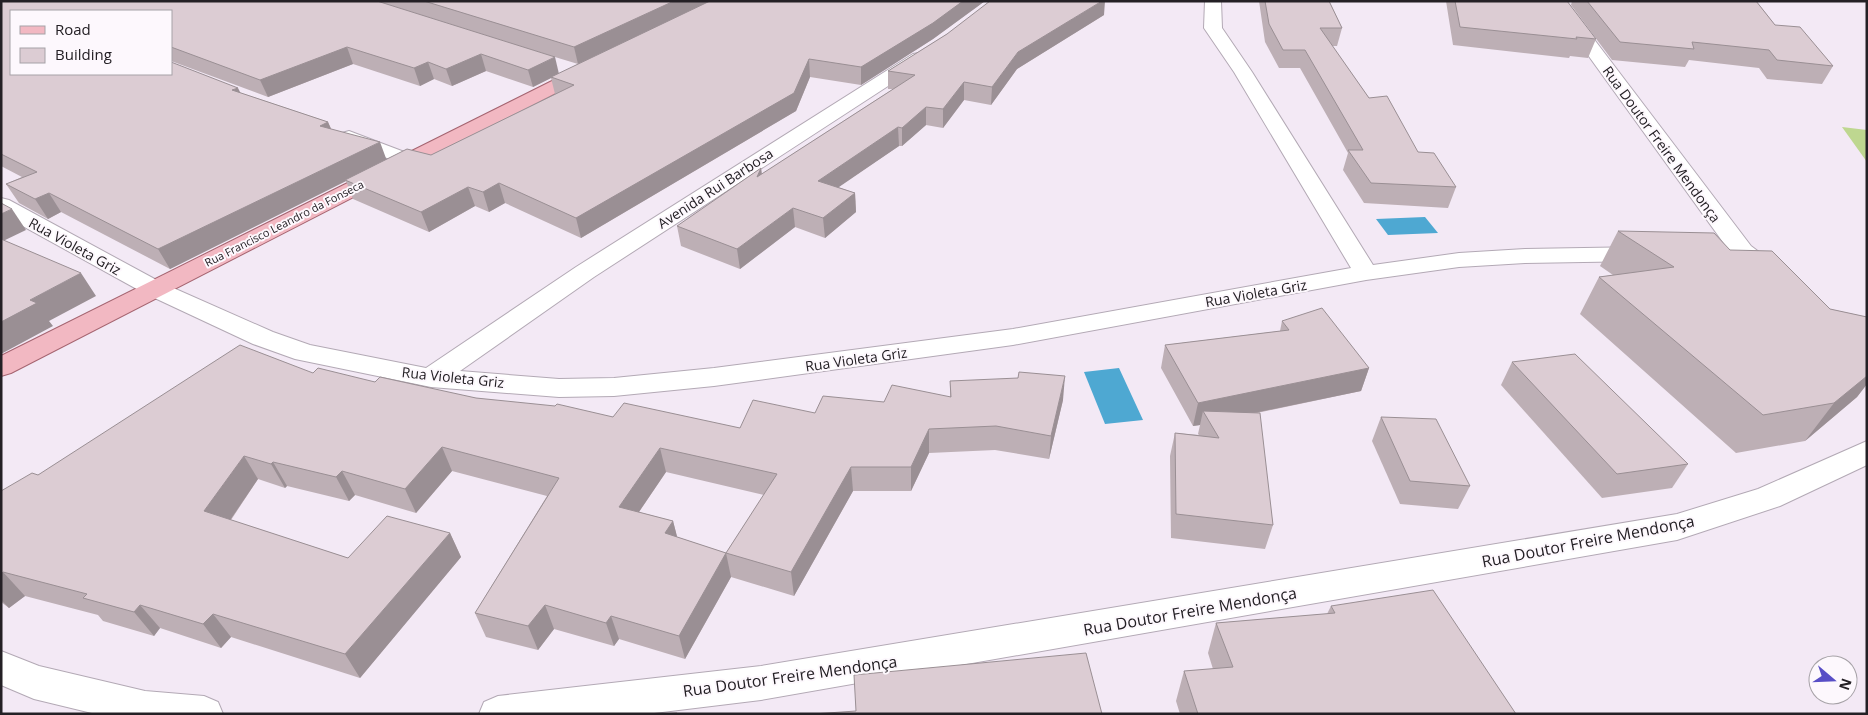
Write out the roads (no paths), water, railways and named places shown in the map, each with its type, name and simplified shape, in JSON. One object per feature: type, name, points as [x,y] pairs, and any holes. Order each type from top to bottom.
[{"type":"main road","name":"Rua Francisco Leandro da Fonseca","points":[[1,367],[153,288],[408,160],[579,69]]},
{"type":"street","points":[[1213,1],[1213,28],[1243,72],[1366,273]]},
{"type":"street","name":"Rua Doutor Freire Mendonça","points":[[1557,1],[1742,252],[1788,286]]},
{"type":"street","name":"Avenida Rui Barbosa","points":[[431,378],[585,272],[940,45]]},
{"type":"street","points":[[336,132],[408,160]]},
{"type":"street","name":"Rua Violeta Griz","points":[[1,205],[153,288],[263,338],[306,353],[431,378],[559,388],[614,387],[714,377],[1013,337],[1366,273],[1459,260],[1525,256],[1666,253]]},
{"type":"street","points":[[1714,252],[1742,252]]},
{"type":"street","name":"Rua Doutor Freire Mendonça","points":[[498,714],[760,682],[1086,629],[1677,527],[1769,498],[1867,452]]},
{"type":"street","points":[[1,667],[34,682],[136,706],[204,714]]},
{"type":"water","points":[[1425,217],[1438,233],[1388,235],[1376,219]]},
{"type":"water","points":[[1119,368],[1143,420],[1105,424],[1084,372]]}]
